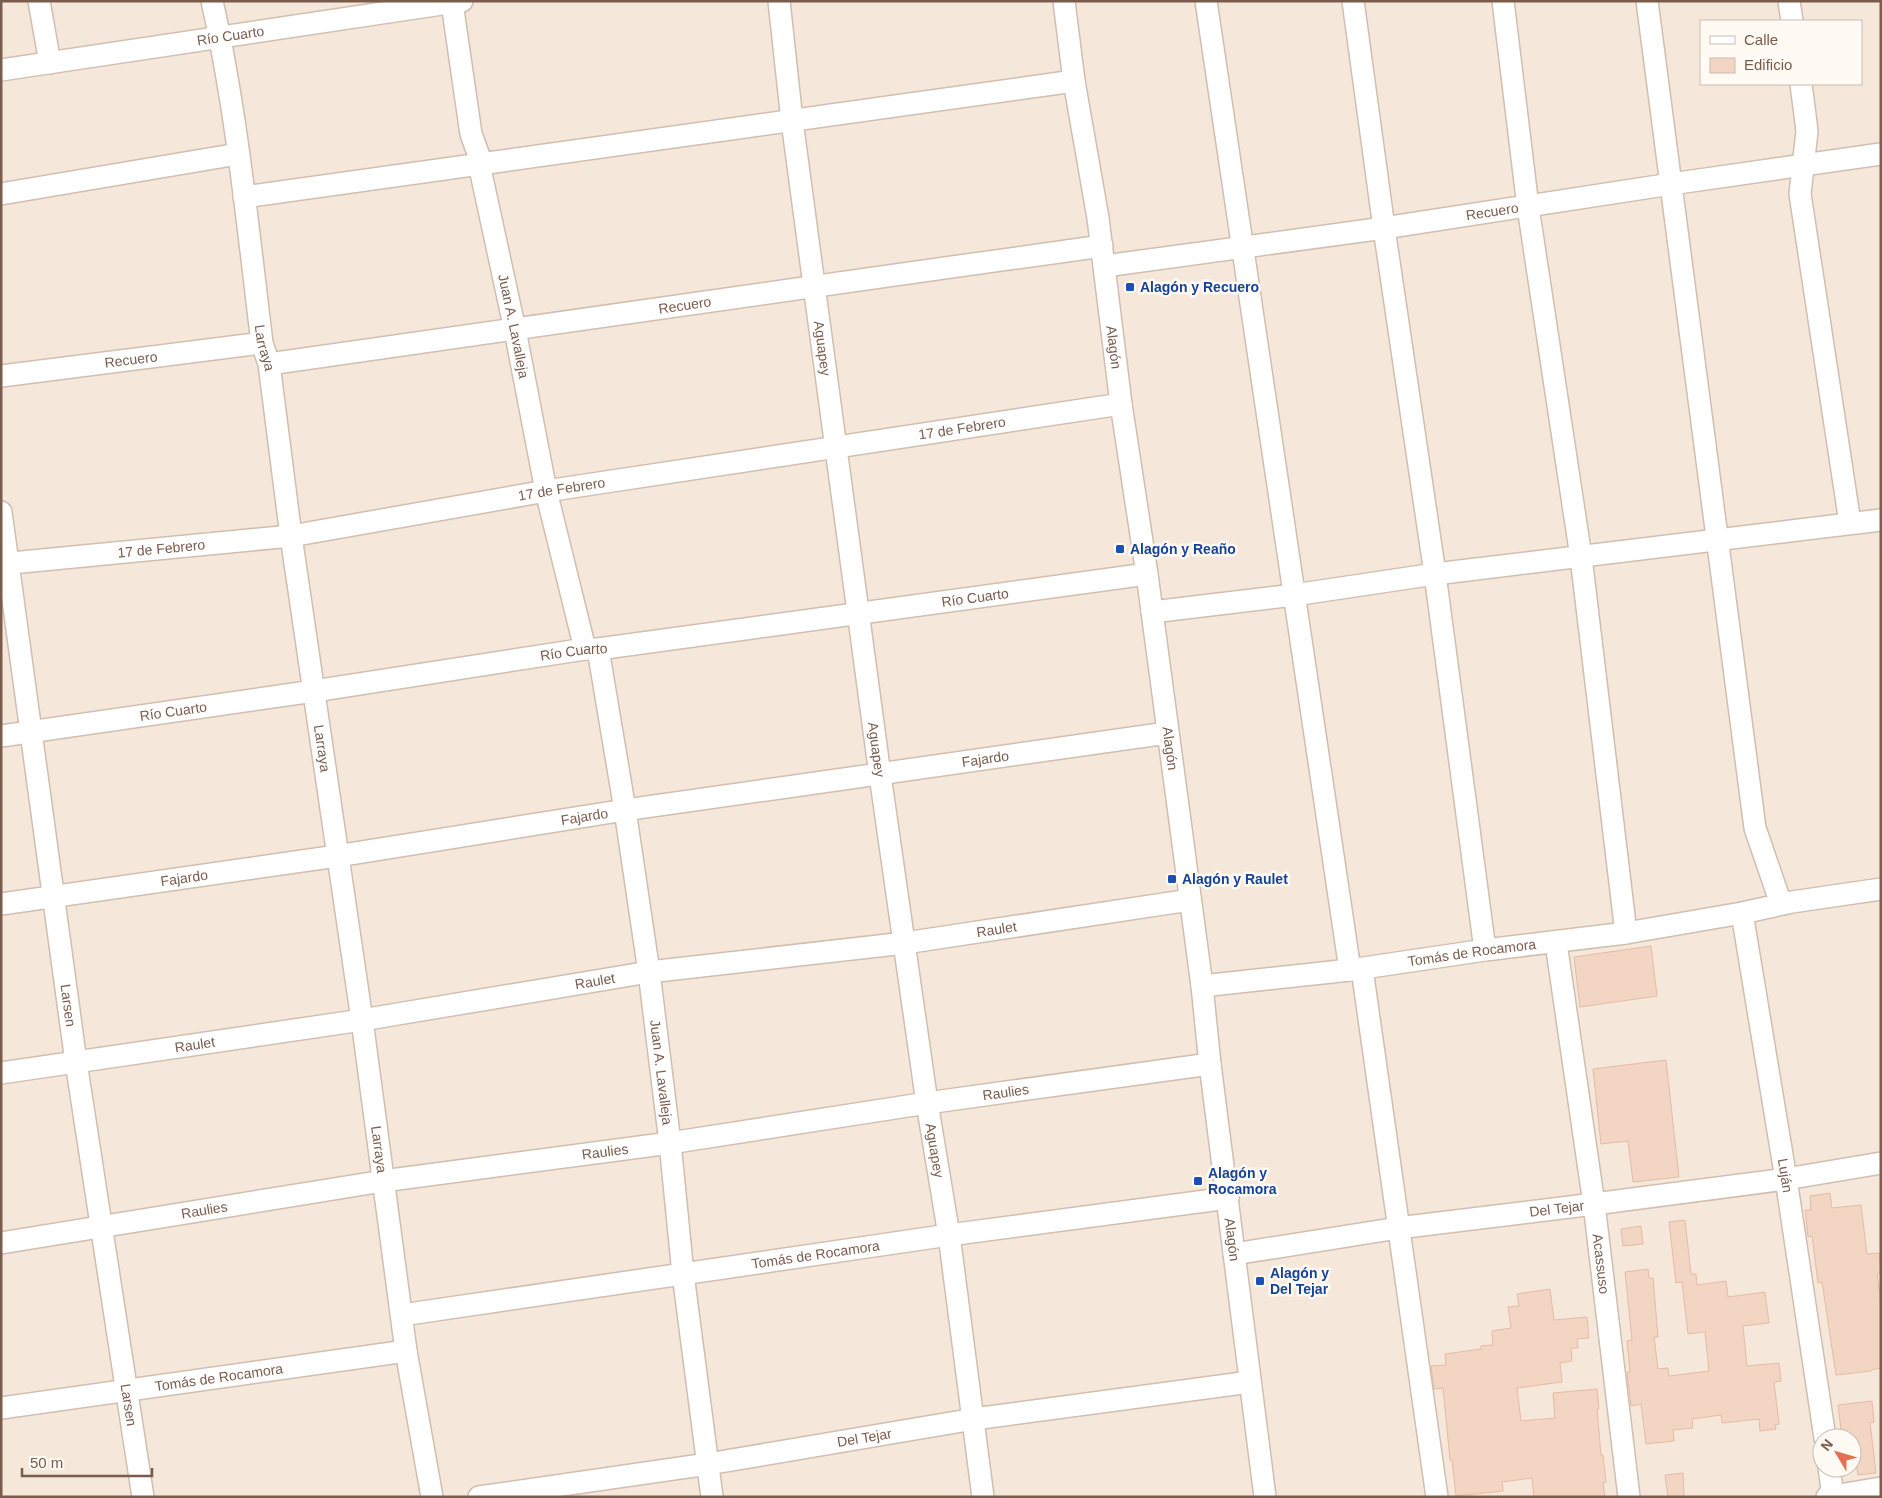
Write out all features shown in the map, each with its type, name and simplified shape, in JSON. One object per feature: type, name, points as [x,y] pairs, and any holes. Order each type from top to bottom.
[{"type":"street","points":[[39,1],[50,64]]},
{"type":"street","name":"Larraya","points":[[212,1],[220,37],[238,154],[262,343],[269,364],[290,536],[362,1020],[406,1351],[432,1497]]},
{"type":"street","name":"Aguapey","points":[[779,1],[792,121],[880,775],[927,1103],[949,1234],[983,1497]]},
{"type":"street","name":"Alagón","points":[[1064,1],[1074,81],[1103,256],[1121,404],[1147,574],[1202,986],[1210,1064],[1265,1497]]},
{"type":"street","points":[[1206,1],[1244,247],[1294,595],[1398,1228],[1436,1497]]},
{"type":"street","points":[[1354,1],[1384,228],[1435,574],[1485,950]]},
{"type":"street","points":[[1503,1],[1528,207],[1581,556],[1626,933]]},
{"type":"street","points":[[1647,1],[1755,828],[1780,904]]},
{"type":"street","points":[[1789,1],[1792,20]]},
{"type":"street","name":"Río Cuarto","points":[[1,70],[457,2]]},
{"type":"street","name":"Juan A. Lavalleja","points":[[457,2],[471,134],[482,164],[481,173],[515,330],[546,491],[591,649],[625,810],[649,972],[670,1143],[682,1274],[712,1497]]},
{"type":"street","points":[[244,197],[1074,81]]},
{"type":"street","points":[[1800,85],[1807,131],[1800,194],[1850,523]]},
{"type":"street","points":[[1,194],[238,154]]},
{"type":"street","name":"Recuero","points":[[269,364],[515,330],[814,285],[1103,256],[1244,247],[1881,154]]},
{"type":"street","name":"Recuero","points":[[1,376],[262,343]]},
{"type":"street","name":"17 de Febrero","points":[[5,563],[290,536],[546,491],[1121,404]]},
{"type":"street","name":"Larsen","points":[[1,512],[5,563],[32,733],[76,1062],[143,1497]]},
{"type":"street","points":[[1152,612],[1294,595],[1435,574],[1881,520]]},
{"type":"street","name":"Río Cuarto","points":[[1,736],[32,733],[591,649],[1147,574]]},
{"type":"street","name":"Fajardo","points":[[1,904],[337,856],[625,810],[1168,733]]},
{"type":"street","name":"Tomás de Rocamora","points":[[1202,986],[1356,969],[1485,950],[1626,933],[1742,913],[1780,904],[1881,889]]},
{"type":"street","name":"Raulet","points":[[1,1073],[362,1020],[649,972],[905,943],[1190,900]]},
{"type":"street","name":"Luján","points":[[1742,913],[1786,1178],[1824,1428]]},
{"type":"street","name":"Acassuso","points":[[1556,942],[1594,1204],[1629,1497]]},
{"type":"street","name":"Raulies","points":[[1,1243],[383,1181],[670,1143],[927,1103],[1210,1064]]},
{"type":"street","name":"Del Tejar","points":[[1234,1254],[1398,1228],[1594,1204],[1881,1163]]},
{"type":"street","name":"Tomás de Rocamora","points":[[402,1316],[949,1234],[1228,1198]]},
{"type":"street","name":"Tomás de Rocamora","points":[[1,1408],[406,1351]]},
{"type":"street","name":"Del Tejar","points":[[479,1497],[708,1464],[974,1419],[1250,1382]]},
{"type":"street","points":[[1829,1478],[1830,1496],[1881,1488]]},
{"type":"shaded area","points":[[1,1],[1881,1],[1881,1497],[1,1497]]},
{"type":"building","points":[[1651,946],[1657,996],[1580,1007],[1574,957]]},
{"type":"building","points":[[1666,1060],[1679,1177],[1633,1182],[1628,1141],[1601,1144],[1593,1069]]},
{"type":"building","points":[[1830,1193],[1832,1208],[1861,1205],[1867,1254],[1879,1253],[1881,1273],[1877,1274],[1881,1304],[1881,1368],[1871,1371],[1836,1375],[1822,1282],[1818,1283],[1812,1236],[1808,1237],[1805,1210],[1811,1210],[1810,1196]]},
{"type":"building","points":[[1685,1220],[1691,1274],[1696,1274],[1697,1285],[1726,1281],[1728,1297],[1765,1292],[1769,1323],[1743,1326],[1747,1366],[1779,1363],[1781,1381],[1774,1382],[1779,1424],[1775,1425],[1776,1429],[1760,1431],[1759,1419],[1722,1423],[1721,1415],[1692,1419],[1693,1428],[1673,1430],[1674,1441],[1646,1444],[1641,1404],[1631,1406],[1627,1372],[1630,1372],[1627,1341],[1632,1340],[1625,1272],[1648,1269],[1649,1278],[1653,1278],[1658,1337],[1654,1337],[1658,1369],[1668,1368],[1669,1376],[1709,1371],[1705,1332],[1688,1334],[1682,1282],[1676,1283],[1669,1222]]},
{"type":"building","points":[[1641,1226],[1643,1244],[1623,1246],[1621,1229]]},
{"type":"building","points":[[1550,1289],[1554,1320],[1587,1317],[1589,1338],[1577,1339],[1578,1348],[1571,1348],[1572,1361],[1560,1363],[1562,1382],[1517,1388],[1521,1421],[1555,1418],[1553,1393],[1597,1389],[1601,1455],[1603,1455],[1606,1482],[1603,1483],[1605,1497],[1534,1497],[1532,1478],[1502,1482],[1503,1491],[1456,1496],[1452,1460],[1450,1460],[1443,1388],[1434,1389],[1431,1366],[1446,1365],[1445,1354],[1481,1349],[1481,1346],[1493,1345],[1492,1331],[1511,1328],[1508,1307],[1519,1306],[1517,1294]]},
{"type":"building","points":[[1872,1401],[1874,1422],[1870,1423],[1876,1473],[1862,1475],[1862,1428],[1841,1428],[1838,1405]]},
{"type":"building","points":[[1683,1473],[1684,1497],[1668,1497],[1665,1475]]},
{"type":"place","name":"Alagón y Recuero","points":[[1130,287]]},
{"type":"place","name":"Alagón y Reaño","points":[[1120,549]]},
{"type":"place","name":"Alagón y Raulet","points":[[1172,879]]},
{"type":"place","name":"Alagón y Rocamora","points":[[1198,1181]]},
{"type":"place","name":"Alagón y Del Tejar","points":[[1260,1281]]}]
